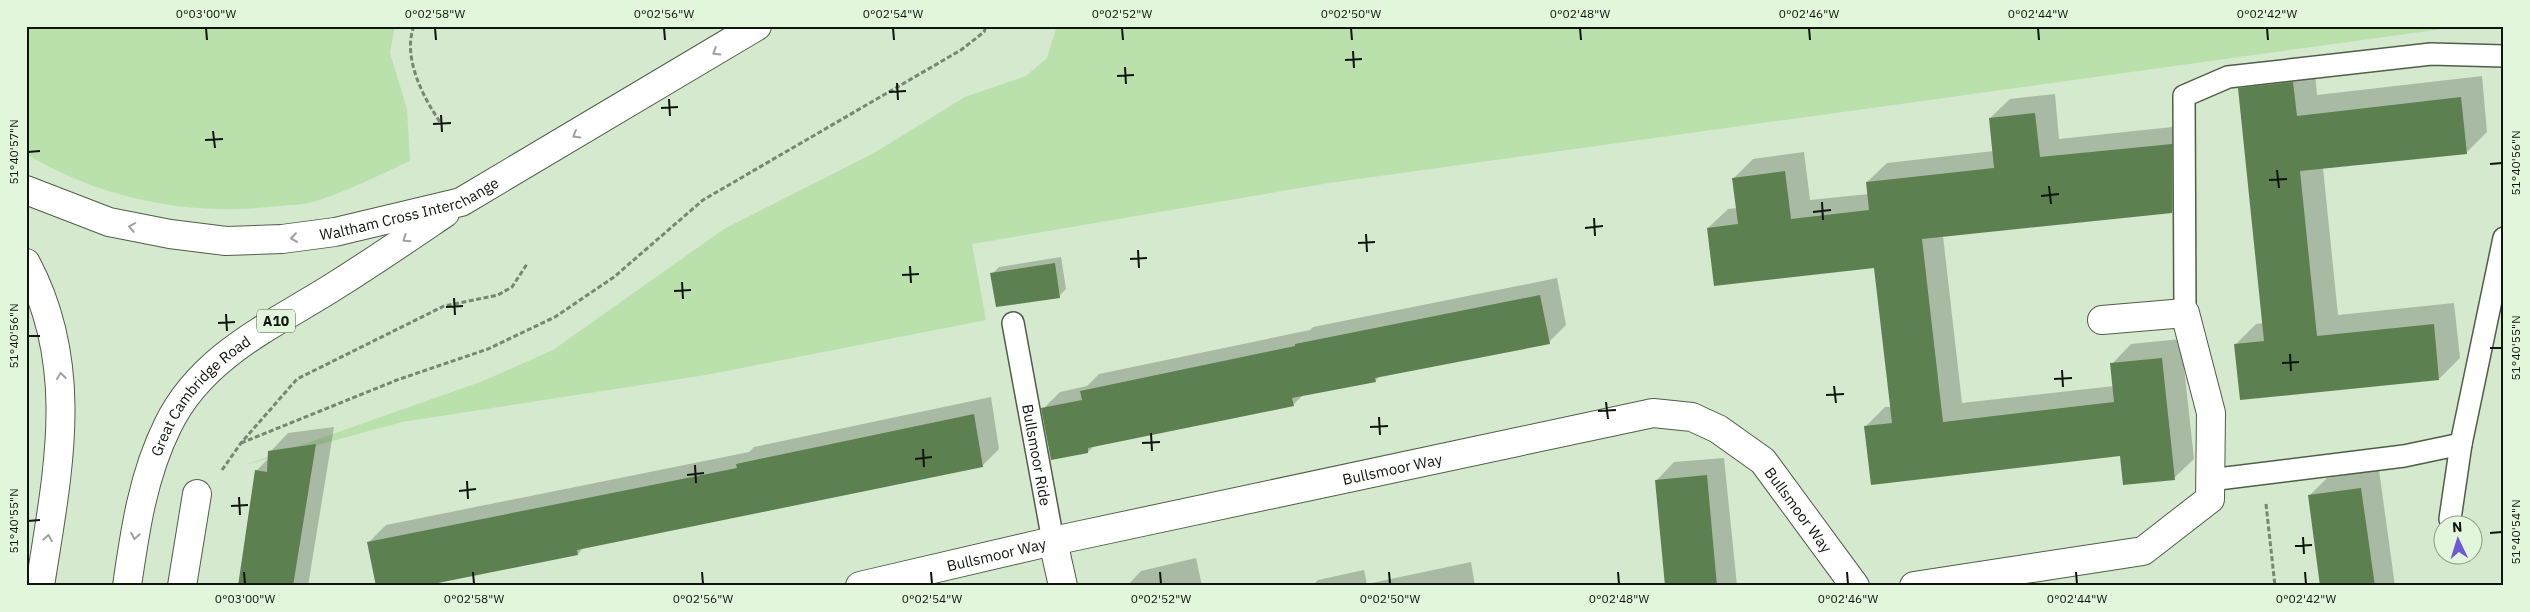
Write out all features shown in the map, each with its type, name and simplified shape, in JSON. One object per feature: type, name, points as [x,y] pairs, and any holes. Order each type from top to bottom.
[{"type":"main road","name":"Waltham Cross Interchange","points":[[26,190],[109,222],[170,234],[226,240],[282,239],[335,232],[461,202],[757,26]]},
{"type":"main road","name":"Great Cambridge Road","points":[[127,586],[144,488],[169,423],[188,393],[210,368],[237,345],[340,283],[461,202]]},
{"type":"main road","points":[[26,263],[46,306],[55,342],[62,386],[59,456],[40,586]]},
{"type":"main road","points":[[1914,586],[2143,551],[2210,499],[2211,413],[2185,313],[2102,320]]},
{"type":"main road","name":"Bullsmoor Way","points":[[860,586],[1053,541],[1653,413],[1692,416],[1718,429],[1763,461],[1855,586]]},
{"type":"main road","points":[[182,586],[197,494]]},
{"type":"main road","name":"Bullsmoor Ride","points":[[1053,541],[1063,586]]},
{"type":"lane","points":[[2185,313],[2184,96],[2228,77],[2431,54],[2504,56]]},
{"type":"lane","points":[[2451,514],[2460,444],[2504,238]]},
{"type":"lane","name":"Bullsmoor Ride","points":[[1012,323],[1053,541]]},
{"type":"lane","points":[[2210,480],[2404,456],[2460,444]]},
{"type":"path","points":[[414,26],[412,32],[413,68],[424,99],[440,122]]},
{"type":"path","points":[[527,264],[512,288],[498,295],[444,306],[298,379],[240,443],[396,380],[488,349],[554,317],[614,277],[703,200],[961,50],[984,32],[986,26]]},
{"type":"path","points":[[2263,474],[2275,586]]},
{"type":"green space","points":[[26,26],[395,26],[390,53],[407,109],[410,161],[352,188],[316,201],[297,205],[245,209],[212,209],[148,201],[85,183],[55,170],[26,154]]},
{"type":"green space","points":[[1057,26],[2464,26],[1329,183],[972,244],[986,320],[706,375],[402,422],[245,465],[483,381],[553,350],[724,229],[874,153],[965,97],[1026,76],[1047,58]]},
{"type":"building","points":[[2293,82],[2297,116],[2461,97],[2467,154],[2300,171],[2317,336],[2434,324],[2439,380],[2240,400],[2234,344],[2264,341],[2238,88]]},
{"type":"building","points":[[2035,113],[2040,157],[2172,144],[2172,213],[1922,239],[1943,422],[2114,402],[2110,363],[2162,358],[2175,480],[2123,485],[2120,456],[1871,485],[1864,426],[1892,423],[1874,268],[1714,286],[1707,228],[1738,224],[1732,178],[1785,171],[1791,219],[1869,210],[1866,182],[1994,168],[1989,118]]},
{"type":"building","points":[[1055,263],[1060,298],[996,307],[990,273]]},
{"type":"building","points":[[1540,295],[1550,344],[1375,378],[1376,382],[1292,398],[1294,406],[1088,448],[1088,453],[1051,460],[1041,408],[1082,400],[1080,391],[1295,346],[1295,344]]},
{"type":"building","points":[[974,414],[983,467],[577,550],[578,555],[423,586],[376,586],[367,542],[737,468],[736,464]]},
{"type":"building","points":[[316,444],[293,586],[238,586],[255,470],[267,472],[268,451]]},
{"type":"building","points":[[1707,475],[1717,586],[1665,586],[1655,480]]},
{"type":"building","points":[[2361,488],[2375,586],[2320,586],[2308,495]]}]
